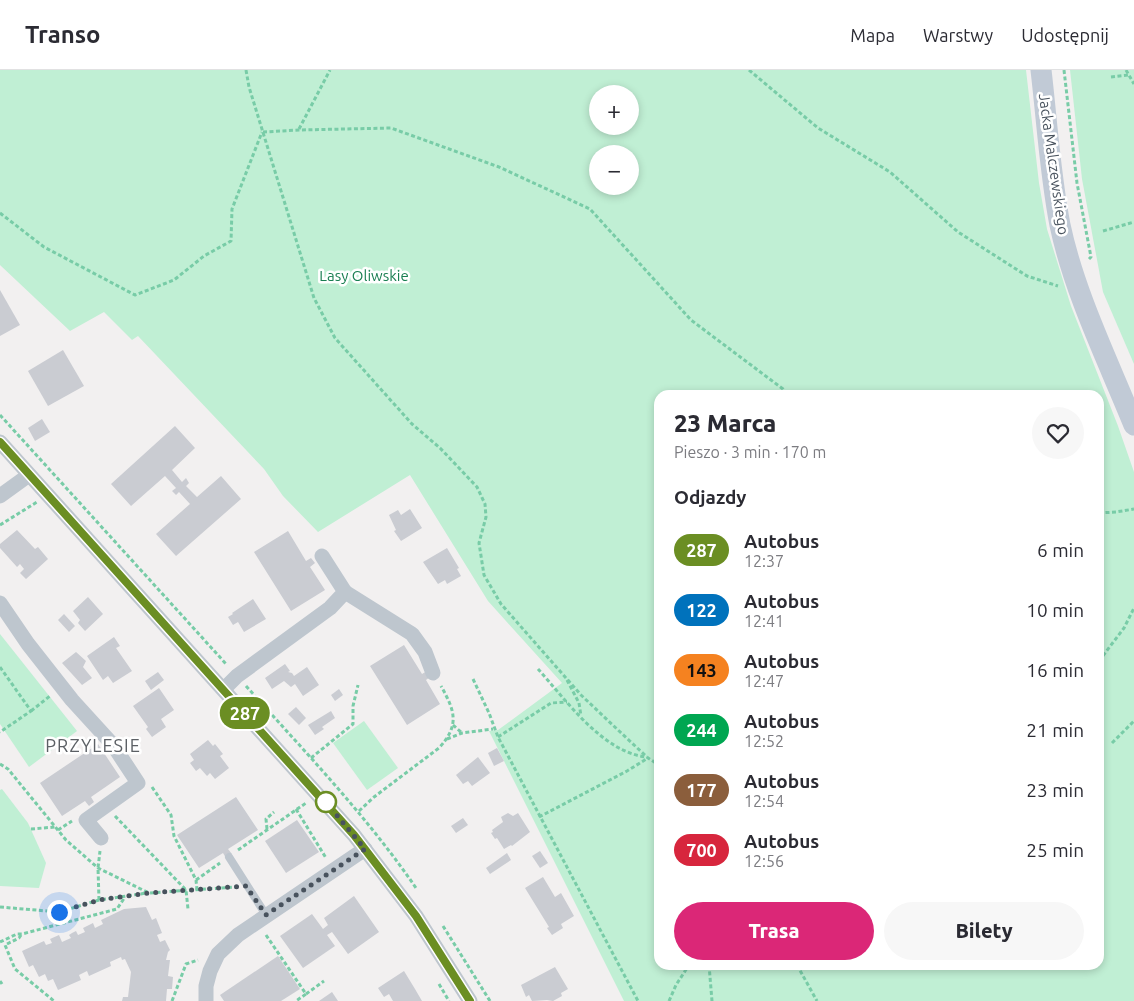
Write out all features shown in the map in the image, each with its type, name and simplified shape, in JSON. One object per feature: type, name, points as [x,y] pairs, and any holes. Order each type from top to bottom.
[{"type":"main road","name":"Jacka Malczewskiego","points":[[1041,70],[1060,225],[1081,293],[1134,425]]},
{"type":"street","points":[[0,442],[324,800],[365,849],[416,916],[470,1001]]},
{"type":"street","points":[[3,491],[29,474]]},
{"type":"street","points":[[322,556],[345,592],[412,634],[425,652],[433,673]]},
{"type":"street","points":[[224,689],[238,676],[330,608],[345,592]]},
{"type":"street","points":[[0,603],[28,644],[113,746],[138,783],[86,820],[101,838]]},
{"type":"street","points":[[206,1001],[206,986],[210,971],[218,954],[238,935],[261,918],[365,849]]},
{"type":"lane","points":[[228,857],[246,886],[261,918]]},
{"type":"path","points":[[246,70],[249,87],[314,298],[335,338],[412,424],[440,448],[477,487],[485,504],[486,517],[479,542],[484,575],[501,604],[581,695],[654,762]]},
{"type":"path","points":[[299,130],[330,70]]},
{"type":"path","points":[[749,70],[755,72],[818,128],[890,172],[958,232],[1027,276],[1081,293]]},
{"type":"path","points":[[1064,70],[1077,183],[1091,256],[1084,264]]},
{"type":"path","points":[[1126,70],[1134,84]]},
{"type":"path","points":[[1111,77],[1129,75]]},
{"type":"path","points":[[263,132],[391,128],[499,167],[590,209],[691,320],[784,390]]},
{"type":"path","points":[[0,213],[44,247],[135,295],[174,280],[204,256],[231,241],[232,209],[263,132]]},
{"type":"path","points":[[1102,231],[1134,222]]},
{"type":"path","points":[[0,524],[37,502]]},
{"type":"path","points":[[1104,513],[1134,509]]},
{"type":"path","points":[[1104,654],[1124,628],[1134,608]]},
{"type":"path","points":[[0,667],[30,711]]},
{"type":"path","points":[[538,668],[567,702],[604,739],[622,750],[648,758]]},
{"type":"path","points":[[433,673],[452,705],[453,725],[447,740]]},
{"type":"path","points":[[564,675],[579,703],[581,716]]},
{"type":"path","points":[[473,679],[489,713],[493,728],[638,1001]]},
{"type":"path","points":[[311,758],[354,724],[353,706],[358,685]]},
{"type":"path","points":[[0,732],[63,687]]},
{"type":"path","points":[[498,737],[551,703],[567,702]]},
{"type":"path","points":[[1112,743],[1134,721]]},
{"type":"path","points":[[453,725],[462,733]]},
{"type":"path","points":[[358,811],[447,740],[462,733],[493,728]]},
{"type":"path","points":[[539,816],[627,771],[648,758]]},
{"type":"path","points":[[0,764],[8,770],[66,840],[98,868],[149,893]]},
{"type":"path","points":[[138,783],[151,785],[170,815],[174,836],[196,880],[197,890]]},
{"type":"path","points":[[196,880],[305,802],[312,809]]},
{"type":"path","points":[[106,807],[186,890],[188,909]]},
{"type":"path","points":[[296,809],[326,858],[334,854]]},
{"type":"path","points":[[267,830],[266,819],[274,812]]},
{"type":"path","points":[[31,829],[56,827]]},
{"type":"path","points":[[99,900],[98,868],[101,838]]},
{"type":"path","points":[[0,907],[59,912],[99,900],[126,896],[246,886]]},
{"type":"path","points":[[0,942],[17,934],[116,909],[126,896]]},
{"type":"path","points":[[261,918],[306,994]]},
{"type":"path","points":[[22,934],[19,938],[5,945],[15,969],[54,1001]]},
{"type":"path","points":[[172,1001],[186,964],[218,954]]},
{"type":"path","points":[[669,1001],[686,970]]},
{"type":"path","points":[[709,970],[712,1001]]},
{"type":"path","points":[[801,970],[817,1001]]},
{"type":"path","points":[[296,1001],[324,981]]},
{"type":"green space","name":"Lasy Oliwskie","points":[[0,70],[1026,70],[1039,183],[1047,229],[1071,306],[1104,390],[654,390],[654,970],[1104,970],[1104,390],[1134,472],[1134,1001],[624,1001],[489,731],[498,730],[562,683],[488,601],[410,475],[318,532],[283,496],[264,469],[138,336],[132,340],[104,312],[70,331],[0,265]]},
{"type":"green space","points":[[1070,70],[1134,70],[1134,364],[1103,292],[1082,179]]},
{"type":"green space","points":[[0,634],[77,731],[29,767],[0,724]]},
{"type":"green space","points":[[364,721],[398,768],[367,790],[333,743]]},
{"type":"green space","points":[[2,789],[28,823],[46,863],[39,888],[0,886],[0,790]]},
{"type":"building","points":[[0,290],[20,325],[0,336]]},
{"type":"building","points":[[63,350],[84,386],[48,406],[28,371]]},
{"type":"building","points":[[42,419],[50,432],[35,441],[28,428]]},
{"type":"building","points":[[175,426],[195,448],[172,470],[182,482],[186,478],[189,483],[186,486],[197,497],[221,476],[241,499],[176,556],[156,534],[190,504],[179,492],[176,495],[172,491],[176,488],[165,476],[131,506],[111,484]]},
{"type":"building","points":[[410,509],[422,528],[401,541],[394,531],[396,530],[389,515],[398,510],[401,515]]},
{"type":"building","points":[[17,530],[35,549],[38,547],[48,559],[26,579],[20,573],[24,569],[20,564],[17,567],[0,548],[0,544]]},
{"type":"building","points":[[288,531],[306,561],[311,558],[315,563],[310,567],[325,590],[291,611],[254,552]]},
{"type":"building","points":[[447,548],[459,568],[457,569],[461,576],[447,584],[445,580],[438,584],[423,562]]},
{"type":"building","points":[[88,597],[103,614],[85,631],[78,623],[80,620],[73,611]]},
{"type":"building","points":[[253,599],[266,619],[244,632],[238,622],[233,625],[228,617]]},
{"type":"building","points":[[64,614],[75,626],[69,632],[58,620]]},
{"type":"building","points":[[114,637],[120,646],[116,648],[132,671],[113,683],[108,676],[103,680],[87,656]]},
{"type":"building","points":[[404,645],[422,674],[427,671],[431,676],[426,680],[440,704],[407,725],[370,666]]},
{"type":"building","points":[[76,652],[86,661],[83,667],[92,678],[82,685],[62,663]]},
{"type":"building","points":[[285,664],[290,671],[288,672],[294,676],[307,667],[319,685],[303,696],[295,684],[291,687],[284,681],[272,689],[265,678]]},
{"type":"building","points":[[158,672],[164,680],[151,690],[145,681]]},
{"type":"building","points":[[159,688],[174,710],[161,719],[166,727],[152,737],[146,729],[148,727],[133,706]]},
{"type":"building","points":[[339,689],[343,695],[335,701],[331,695]]},
{"type":"building","points":[[296,707],[306,718],[299,725],[288,714]]},
{"type":"building","points":[[331,711],[335,718],[322,727],[324,729],[315,735],[308,725]]},
{"type":"building","points":[[208,740],[213,746],[215,744],[223,754],[220,756],[229,768],[215,779],[210,773],[207,776],[200,768],[196,771],[190,763],[194,760],[190,754]]},
{"type":"building","points":[[98,744],[120,777],[91,797],[94,802],[89,806],[85,801],[62,816],[40,783]]},
{"type":"building","points":[[497,748],[504,761],[494,766],[488,753]]},
{"type":"building","points":[[478,757],[490,773],[472,786],[468,781],[463,784],[456,775]]},
{"type":"building","points":[[236,797],[258,830],[228,849],[232,854],[226,858],[223,853],[199,868],[177,835]]},
{"type":"building","points":[[508,813],[513,816],[518,813],[530,832],[512,846],[504,849],[497,838],[495,839],[491,833],[493,832],[492,830],[503,822],[501,817]]},
{"type":"building","points":[[463,818],[468,825],[456,833],[451,826]]},
{"type":"building","points":[[297,820],[319,852],[286,873],[265,841]]},
{"type":"building","points":[[540,851],[548,863],[540,868],[532,856]]},
{"type":"building","points":[[507,853],[511,860],[490,874],[486,868]]},
{"type":"building","points":[[543,877],[555,897],[561,893],[574,916],[561,924],[563,928],[552,935],[525,888]]},
{"type":"building","points":[[354,896],[379,932],[348,954],[332,932],[327,935],[335,946],[303,968],[280,936],[312,914],[323,929],[328,925],[324,918]]},
{"type":"building","points":[[146,907],[152,920],[156,918],[162,933],[157,935],[160,942],[165,940],[170,950],[166,960],[170,960],[168,976],[173,977],[172,989],[167,989],[166,1001],[122,1001],[123,997],[128,997],[131,972],[125,959],[122,960],[121,957],[110,962],[111,966],[89,976],[87,971],[79,975],[81,980],[58,990],[53,979],[48,981],[45,974],[39,977],[33,965],[29,967],[22,951],[44,941],[46,945],[52,943],[50,939],[59,935],[62,942],[71,938],[69,935],[76,931],[78,935],[85,932],[83,928],[93,923],[95,928],[103,924],[101,920],[124,909]]},
{"type":"building","points":[[278,956],[300,989],[281,1001],[224,1001],[220,995]]},
{"type":"building","points":[[555,967],[568,989],[561,993],[562,996],[553,1001],[532,1001],[529,995],[526,997],[521,985]]},
{"type":"building","points":[[404,971],[422,1001],[393,1001],[389,994],[384,997],[378,988]]},
{"type":"building","points":[[332,992],[338,1001],[319,1001]]},
{"type":"bus line","name":"287","points":[[0,442],[354,835],[416,916],[470,1001]]},
{"type":"district","name":"PRZYLESIE","points":[[93,745]]},
{"type":"route","points":[[59,912],[99,900],[149,893],[246,886],[266,915],[365,849],[324,800],[326,802]]}]
